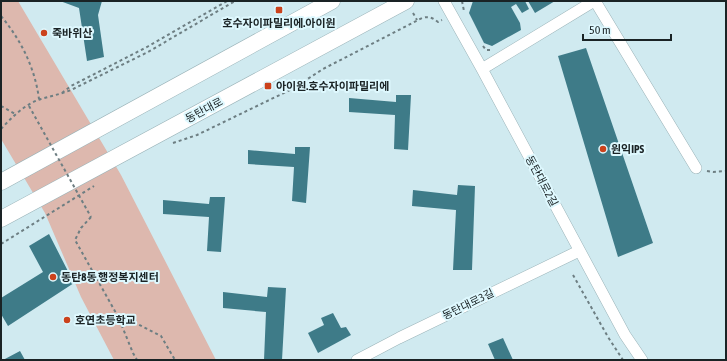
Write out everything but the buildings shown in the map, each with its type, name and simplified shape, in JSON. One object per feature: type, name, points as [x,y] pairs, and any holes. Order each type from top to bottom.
[{"type":"main road","points":[[1,182],[332,1]]},
{"type":"main road","name":"동탄대로","points":[[1,219],[406,1]]},
{"type":"street","name":"동탄대로2길","points":[[444,1],[625,335],[642,360]]},
{"type":"street","points":[[482,70],[595,1],[696,168]]},
{"type":"street","name":"동탄대로3길","points":[[357,360],[399,338],[579,251]]},
{"type":"path","points":[[60,95],[71,86],[147,48],[227,1]]},
{"type":"path","points":[[1,129],[15,114],[39,99],[60,95],[148,52],[235,1]]},
{"type":"path","points":[[462,1],[463,10],[466,15]]},
{"type":"path","points":[[1,16],[13,30],[24,51],[35,76],[39,99]]},
{"type":"path","points":[[170,144],[197,135],[292,89],[323,69],[422,18],[433,18],[438,22]]},
{"type":"path","points":[[482,45],[486,50],[492,50]]},
{"type":"path","points":[[1,106],[15,114]]},
{"type":"path","points":[[29,106],[91,217],[81,228],[75,240],[116,313],[137,360]]},
{"type":"path","points":[[696,168],[713,172],[726,171]]},
{"type":"path","points":[[1,244],[94,186]]},
{"type":"path","points":[[726,264],[726,289]]},
{"type":"path","points":[[573,275],[608,337],[623,360]]},
{"type":"path","points":[[116,313],[161,336],[175,360]]},
{"type":"shaded area","points":[[1,1],[18,1],[121,175],[216,360],[114,360],[81,297],[45,213],[1,139]]},
{"type":"place","name":"호수자이파밀리에.아이원","points":[[279,10]]},
{"type":"place","name":"죽바위산","points":[[44,33]]},
{"type":"place","name":"아이원.호수자이파밀리에","points":[[268,86]]},
{"type":"place","name":"원익IPS","points":[[603,149]]},
{"type":"place","name":"동탄8동 행정복지센터","points":[[53,277]]},
{"type":"place","name":"호연초등학교","points":[[67,320]]}]
